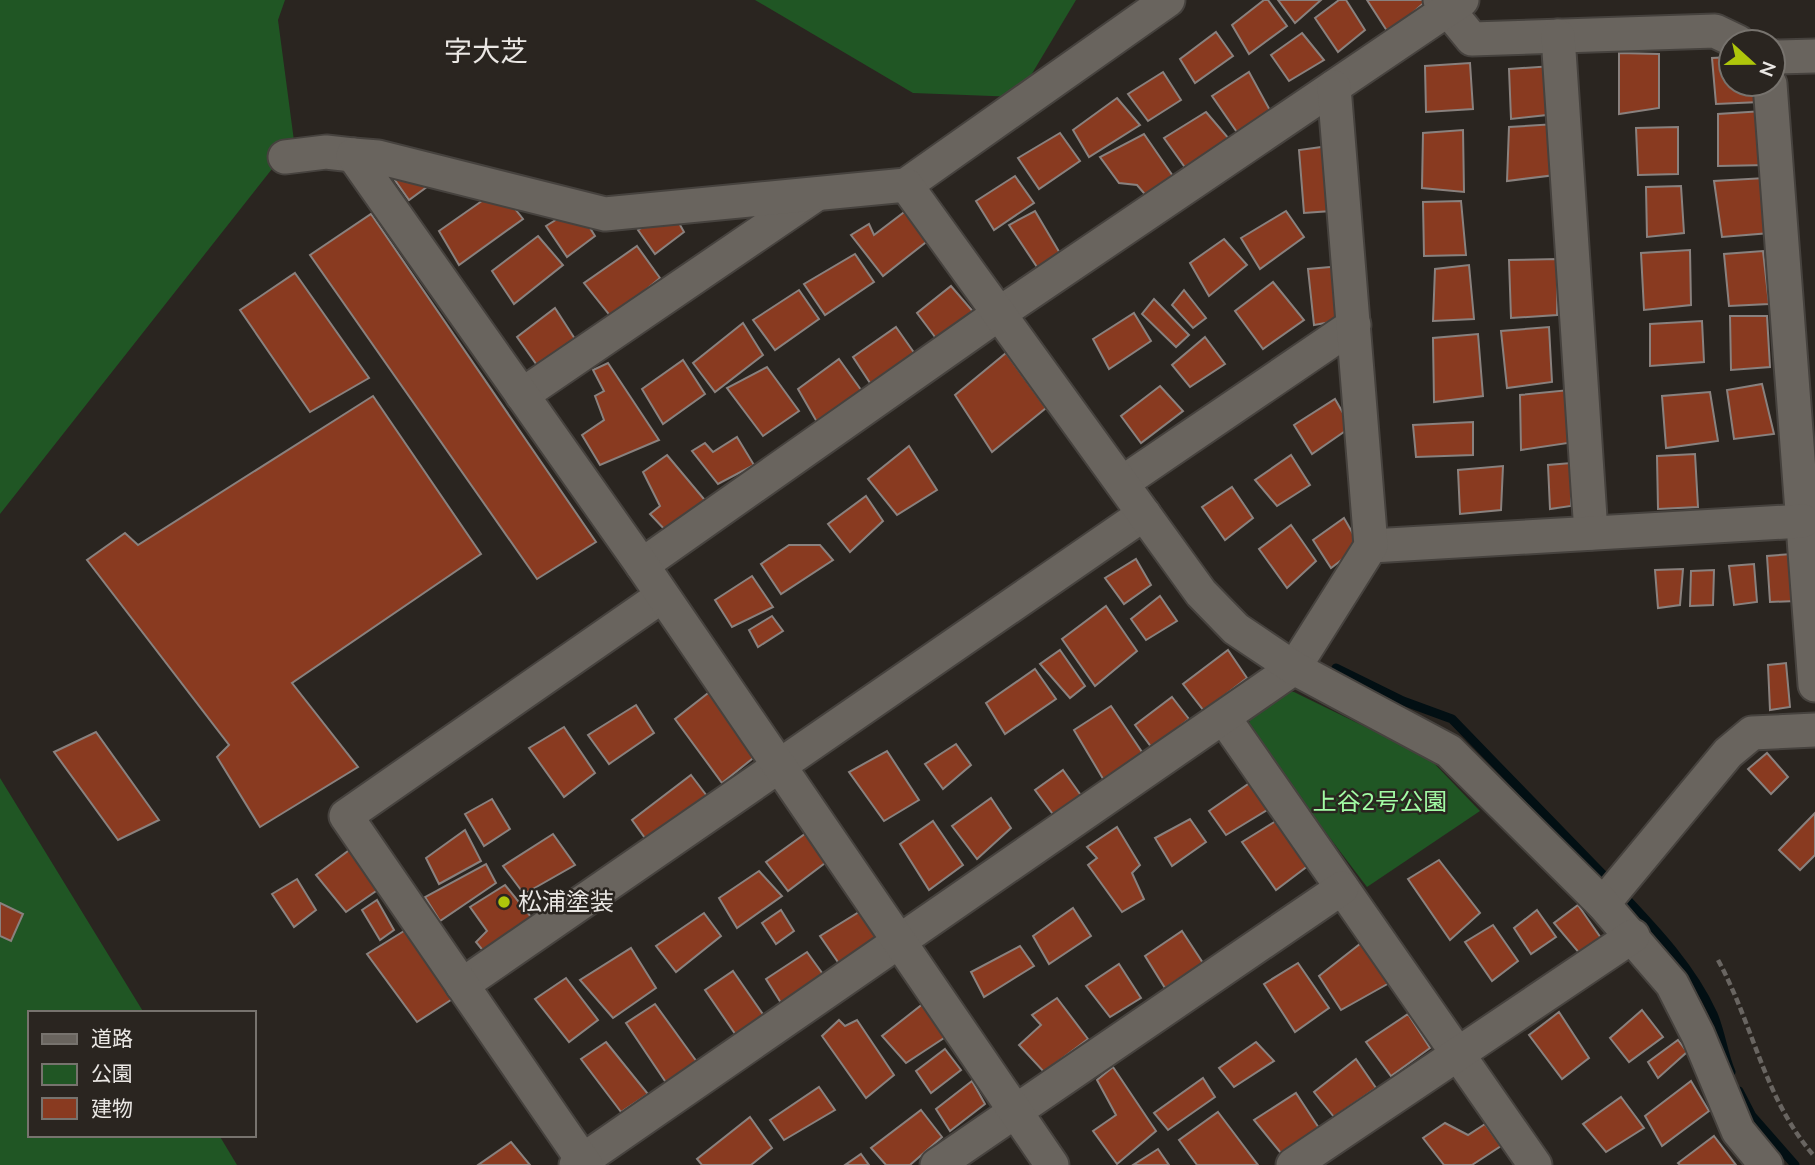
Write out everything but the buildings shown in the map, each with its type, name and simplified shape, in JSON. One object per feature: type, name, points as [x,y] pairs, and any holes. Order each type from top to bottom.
[{"type":"street","points":[[285,157],[327,152],[378,157],[605,214],[906,185],[1168,0]]},
{"type":"street","points":[[642,565],[1000,313],[1334,88],[1450,3],[1472,39],[1717,32]]},
{"type":"street","points":[[1558,36],[1591,533]]},
{"type":"street","points":[[1787,57],[1815,56]]},
{"type":"street","points":[[662,596],[346,816],[582,1163],[1294,668],[1371,546],[1334,88]]},
{"type":"street","points":[[1771,98],[1815,685]]},
{"type":"street","points":[[354,155],[642,565],[1052,1165]]},
{"type":"street","points":[[906,185],[1200,593],[1236,629],[1294,668],[1449,751],[1613,891],[1633,936],[1672,984],[1698,1035],[1738,1130],[1766,1165]]},
{"type":"street","points":[[522,395],[820,192]]},
{"type":"street","points":[[1122,483],[1354,325]]},
{"type":"street","points":[[462,985],[1144,514]]},
{"type":"street","points":[[1371,546],[1803,521]]},
{"type":"street","points":[[1224,718],[1535,1165]]},
{"type":"street","points":[[1613,891],[1728,752],[1752,733],[1815,730]]},
{"type":"street","points":[[937,1165],[1342,888]]},
{"type":"street","points":[[1293,1165],[1633,936]]},
{"type":"path","points":[[1718,960],[1739,999],[1771,1091],[1799,1139],[1815,1157]]},
{"type":"green space","points":[[0,0],[285,0],[278,20],[294,141],[0,514]]},
{"type":"green space","points":[[755,0],[1076,0],[1018,97],[913,93]]},
{"type":"green space","name":"上谷2号公園","points":[[1281,690],[1294,692],[1429,758],[1480,811],[1367,887],[1249,731],[1250,711]]},
{"type":"green space","points":[[0,778],[143,1011],[28,1011],[28,1137],[220,1137],[237,1165],[0,1165]]},
{"type":"waterway","points":[[1336,668],[1403,701],[1452,719],[1611,883]]},
{"type":"waterway","points":[[1621,893],[1660,935],[1695,981],[1713,1014],[1731,1072]]},
{"type":"waterway","points":[[1739,1091],[1752,1116],[1795,1165]]},
{"type":"place","name":"松浦塗装","points":[[504,902]]},
{"type":"district","name":"字大芝","points":[[486,52]]}]
